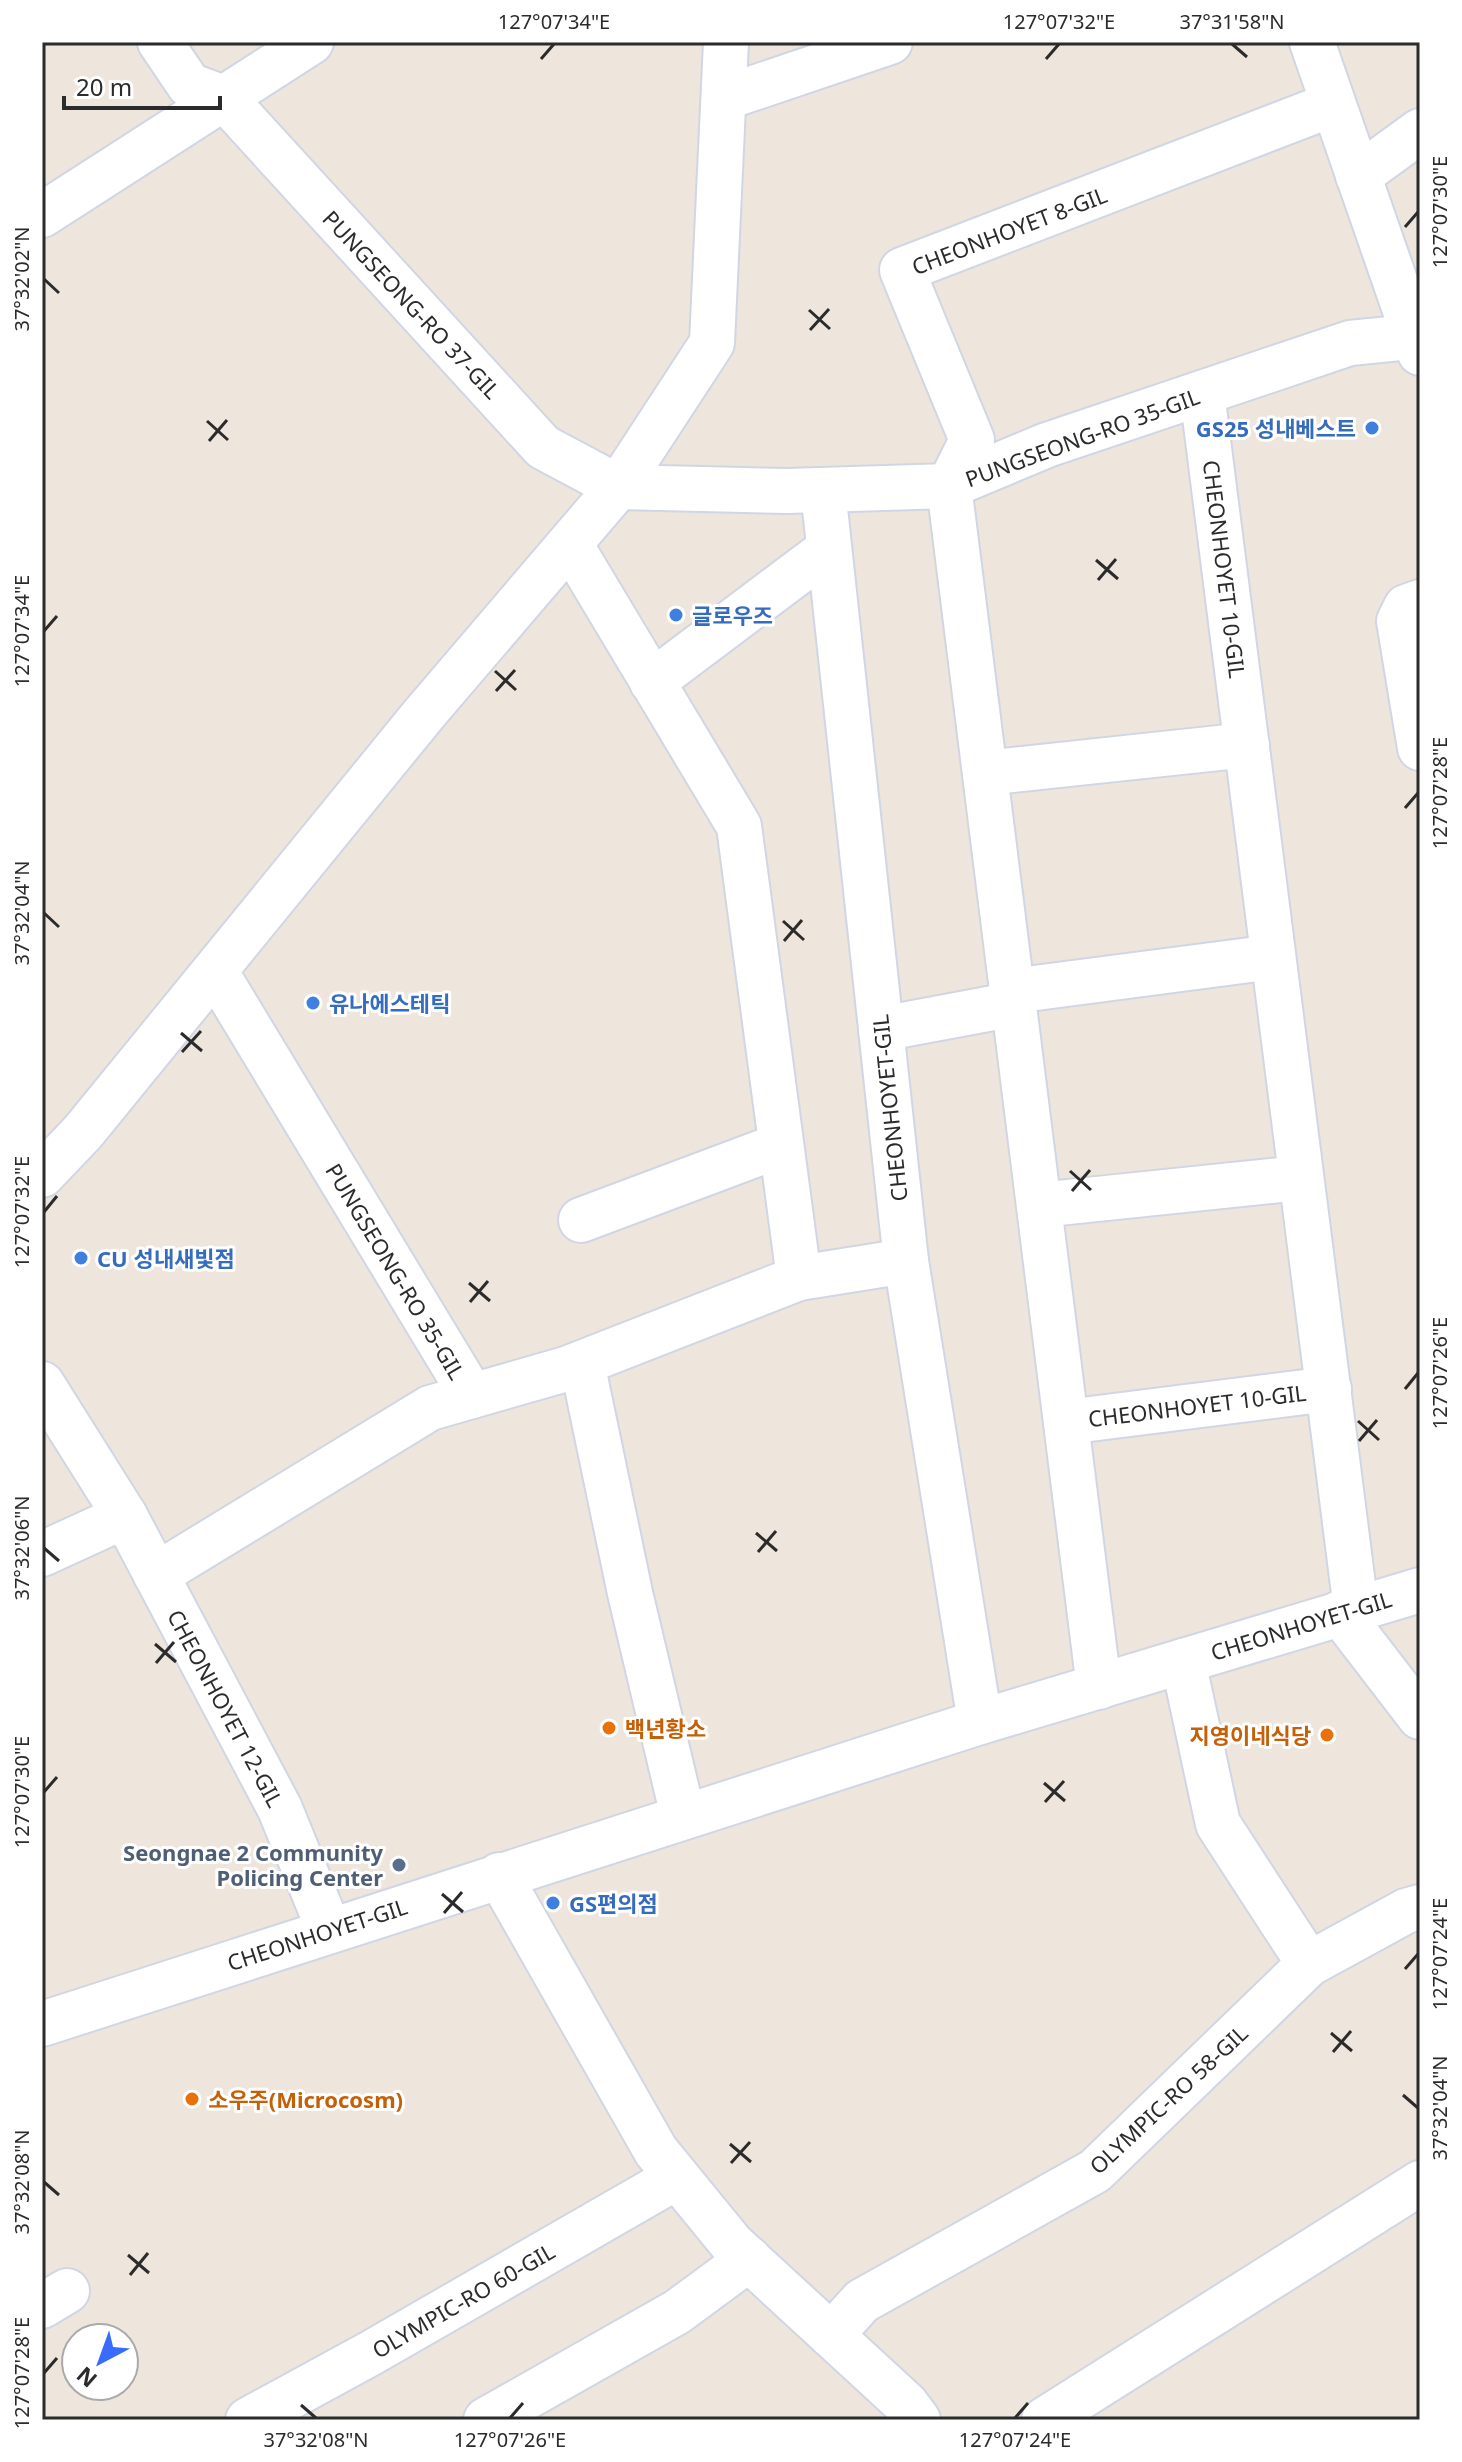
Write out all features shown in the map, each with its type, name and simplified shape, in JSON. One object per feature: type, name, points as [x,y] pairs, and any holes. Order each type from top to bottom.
[{"type":"street","name":"PUNGSEONG-RO 37-GIL","points":[[160,42],[189,85],[224,98],[543,447],[618,487]]},
{"type":"street","points":[[42,1175],[83,1132],[424,714],[618,487],[712,343],[726,42]]},
{"type":"street","points":[[724,98],[890,42]]},
{"type":"street","points":[[1312,42],[1418,342]]},
{"type":"street","points":[[42,215],[308,43]]},
{"type":"street","name":"CHEONHOYET 8-GIL","points":[[949,486],[972,440],[902,270],[1333,104]]},
{"type":"street","points":[[1358,176],[1420,131]]},
{"type":"street","name":"PUNGSEONG-RO 35-GIL","points":[[618,487],[823,490],[949,486],[1047,445],[1350,343],[1418,342]]},
{"type":"street","name":"CHEONHOYET 10-GIL","points":[[1202,393],[1329,1389],[1348,1611]]},
{"type":"street","points":[[949,486],[1099,1687]]},
{"type":"street","name":"CHEONHOYET-GIL","points":[[823,490],[906,1261],[980,1722]]},
{"type":"street","points":[[570,544],[739,826],[799,1278]]},
{"type":"street","points":[[652,682],[829,549]]},
{"type":"street","points":[[1420,602],[1406,607],[1399,621],[1420,748]]},
{"type":"street","points":[[985,773],[1247,745]]},
{"type":"street","points":[[881,1029],[1013,997],[1273,957]]},
{"type":"street","name":"PUNGSEONG-RO 35-GIL","points":[[215,971],[472,1396],[582,1363],[799,1278],[906,1261]]},
{"type":"street","points":[[581,1220],[781,1145]]},
{"type":"street","points":[[1039,1205],[1301,1178]]},
{"type":"street","points":[[582,1363],[630,1593],[683,1816]]},
{"type":"street","name":"CHEONHOYET 12-GIL","points":[[42,1384],[125,1516],[280,1809],[329,1930]]},
{"type":"street","name":"CHEONHOYET 10-GIL","points":[[1066,1422],[1329,1389]]},
{"type":"street","points":[[156,1575],[430,1408],[472,1396]]},
{"type":"street","points":[[42,1554],[125,1516]]},
{"type":"street","name":"CHEONHOYET-GIL","points":[[42,2024],[980,1722],[1420,1590]]},
{"type":"street","points":[[1348,1611],[1420,1717]]},
{"type":"street","name":"CHEONHOYET-GIL","points":[[1183,1661],[1218,1824],[1309,1964]]},
{"type":"street","points":[[499,1875],[656,2151],[732,2244],[831,2335],[902,2415]]},
{"type":"street","name":"OLYMPIC-RO 58-GIL","points":[[831,2335],[862,2301],[1095,2171],[1309,1964],[1406,1911],[1420,1907]]},
{"type":"street","name":"OLYMPIC-RO 60-GIL","points":[[248,2420],[677,2177]]},
{"type":"street","points":[[1044,2420],[1420,2183]]},
{"type":"street","points":[[486,2420],[677,2312],[749,2259]]},
{"type":"place","name":"GS25 성내베스트","points":[[1372,428]]},
{"type":"place","name":"글로우즈","points":[[676,615]]},
{"type":"place","name":"유나에스테틱","points":[[313,1003]]},
{"type":"place","name":"CU 성내새빛점","points":[[81,1258]]},
{"type":"place","name":"백년황소","points":[[609,1728]]},
{"type":"place","name":"지영이네식당","points":[[1327,1735]]},
{"type":"place","name":"Seongnae 2 Community Policing Center","points":[[399,1865]]},
{"type":"place","name":"GS편의점","points":[[553,1903]]},
{"type":"place","name":"소우주(Microcosm)","points":[[192,2099]]}]
